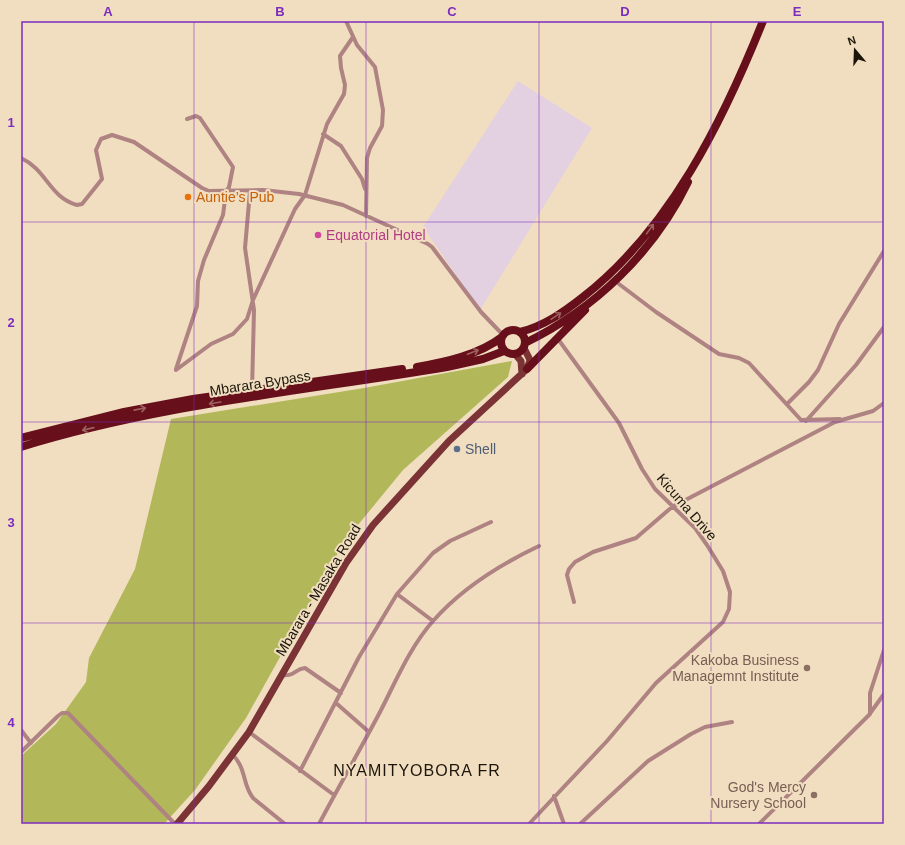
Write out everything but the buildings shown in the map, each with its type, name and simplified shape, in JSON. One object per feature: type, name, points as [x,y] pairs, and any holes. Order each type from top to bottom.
[{"type":"highway","points":[[697,160],[664,210],[622,262],[596,287],[554,317],[539,326],[520,332],[512,330],[502,336],[501,344],[504,351],[515,354],[520,352],[525,345],[567,324],[615,281],[653,239],[679,200],[697,160],[725,108],[763,21]]},
{"type":"highway","points":[[525,371],[558,339],[567,324]]},
{"type":"highway","points":[[520,332],[524,337],[525,345]]},
{"type":"highway","name":"Mbarara Bypass","points":[[21,438],[124,412],[193,399],[443,362],[474,352],[494,342],[502,336]]},
{"type":"highway","name":"Mbarara Bypass","points":[[21,447],[67,433],[131,418],[189,407],[447,367],[483,360],[504,351]]},
{"type":"main road","points":[[525,345],[530,360],[525,371]]},
{"type":"main road","points":[[515,354],[521,361],[525,371]]},
{"type":"main road","name":"Mbarara - Masaka Road","points":[[176,824],[233,755],[249,732],[346,563],[373,525],[449,441],[525,371]]},
{"type":"street","points":[[346,21],[353,37],[375,67],[384,110],[382,126],[370,148],[367,158],[366,216]]},
{"type":"street","points":[[186,119],[196,116],[200,118],[233,167],[229,187],[226,192],[223,215],[204,260],[198,281],[197,306],[176,370],[211,344],[233,334],[247,319],[253,300],[295,209],[305,195],[323,134],[332,112],[344,94],[345,85],[340,56],[353,37]]},
{"type":"street","points":[[323,134],[341,146],[362,179],[366,194]]},
{"type":"street","points":[[21,158],[40,171],[53,191],[72,203],[80,205],[102,179],[102,174],[96,156],[98,145],[107,136],[118,135],[134,142],[202,188],[209,191],[284,191],[343,205],[432,247],[476,306],[502,336]]},
{"type":"street","points":[[250,191],[245,248],[253,300],[252,391]]},
{"type":"street","points":[[787,404],[809,382],[818,370],[839,324],[884,252]]},
{"type":"street","points":[[615,281],[656,312],[719,354],[739,358],[749,363],[787,404],[797,418],[801,420],[843,419],[873,411],[884,404]]},
{"type":"street","points":[[806,421],[856,365],[884,328]]},
{"type":"street","name":"Kicuma Drive","points":[[529,824],[607,742],[656,683],[723,622],[729,609],[730,592],[723,571],[695,528],[655,489],[642,469],[619,423],[558,339]]},
{"type":"street","points":[[574,602],[567,575],[569,569],[576,562],[594,552],[636,538],[672,507],[843,419]]},
{"type":"street","points":[[300,771],[359,657],[397,594],[433,553],[450,541],[491,522]]},
{"type":"street","points":[[319,824],[409,655],[433,621],[456,598],[474,584],[519,555],[539,546]]},
{"type":"street","points":[[397,594],[433,621]]},
{"type":"street","points":[[870,714],[870,693],[884,650]]},
{"type":"street","points":[[281,676],[292,675],[302,668],[305,668],[341,692]]},
{"type":"street","points":[[759,824],[870,714],[884,694]]},
{"type":"street","points":[[336,703],[369,732]]},
{"type":"street","points":[[21,752],[62,713],[72,715],[176,824]]},
{"type":"street","points":[[580,824],[648,761],[705,727],[732,722]]},
{"type":"street","points":[[21,730],[31,743]]},
{"type":"street","points":[[249,732],[334,795]]},
{"type":"street","points":[[233,755],[242,767],[249,793],[285,824]]},
{"type":"street","points":[[554,796],[564,824]]},
{"type":"shaded area","points":[[518,81],[592,128],[480,310],[423,227]]},
{"type":"green space","points":[[512,361],[508,377],[403,470],[344,542],[246,718],[195,790],[164,824],[21,824],[21,756],[56,724],[86,682],[89,658],[135,569],[171,419],[364,388]]},
{"type":"place","name":"Auntie’s Pub","points":[[188,197]]},
{"type":"place","name":"Equatorial Hotel","points":[[318,235]]},
{"type":"place","name":"Shell","points":[[457,449]]},
{"type":"place","name":"Kakoba Business Managemnt Institute","points":[[807,668]]},
{"type":"place","name":"God's Mercy Nursery School","points":[[814,795]]},
{"type":"district","name":"NYAMITYOBORA FR","points":[[417,770]]}]
